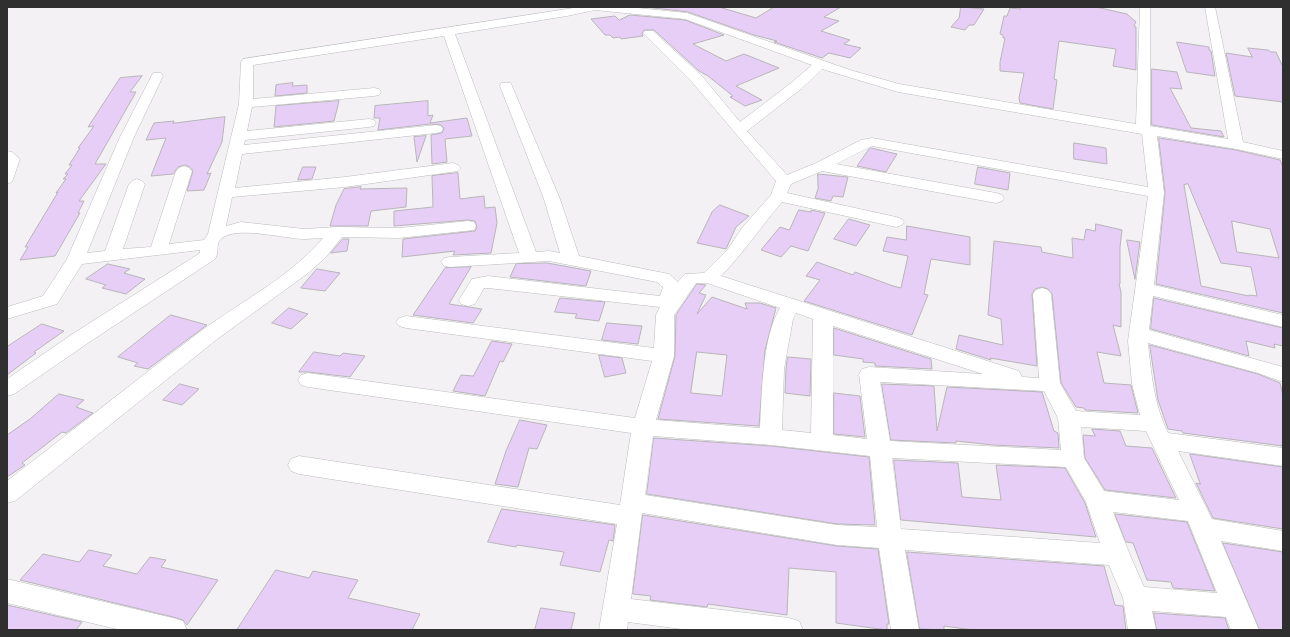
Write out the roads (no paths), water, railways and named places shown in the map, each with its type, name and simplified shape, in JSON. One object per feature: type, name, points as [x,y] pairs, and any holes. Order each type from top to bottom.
[{"type":"street","points":[[7,389],[81,338],[209,254],[226,193],[246,104],[247,62],[448,32],[563,10],[594,7],[687,16],[846,73],[898,88],[1236,145],[1283,155]]},
{"type":"street","points":[[1145,7],[1146,131],[1156,193],[1138,341],[1142,384],[1157,432],[1200,520],[1245,630]]},
{"type":"street","points":[[1210,7],[1236,145]]},
{"type":"street","points":[[448,32],[529,257]]},
{"type":"street","points":[[649,33],[697,80],[738,130],[781,188],[896,222]]},
{"type":"street","points":[[738,130],[796,86],[820,64]]},
{"type":"street","points":[[7,313],[50,300],[76,260],[127,137],[157,76]]},
{"type":"street","points":[[506,86],[552,199],[571,259]]},
{"type":"street","points":[[246,104],[374,92]]},
{"type":"street","points":[[237,143],[369,123]]},
{"type":"street","points":[[237,143],[436,129]]},
{"type":"street","points":[[709,278],[734,252],[781,188],[806,173],[866,143],[877,142],[1156,193]]},
{"type":"street","points":[[7,155],[13,159],[7,179]]},
{"type":"street","points":[[821,166],[996,198]]},
{"type":"street","points":[[226,193],[346,182],[453,168]]},
{"type":"street","points":[[158,251],[184,171]]},
{"type":"street","points":[[112,256],[137,184]]},
{"type":"street","points":[[76,260],[134,252],[158,251],[213,239],[241,227],[304,234],[337,232],[399,233],[468,226]]},
{"type":"street","points":[[7,494],[210,335],[302,270],[319,254],[337,232]]},
{"type":"street","points":[[450,262],[549,256],[571,259],[663,278],[670,283],[672,287],[665,314],[664,356],[643,427],[614,619],[789,630]]},
{"type":"street","points":[[669,303],[691,278],[709,278],[823,316],[1045,384]]},
{"type":"street","points":[[468,300],[478,284],[488,282],[669,303]]},
{"type":"street","points":[[1145,289],[1283,321]]},
{"type":"street","points":[[1042,294],[1045,384],[1069,418],[1073,459],[1097,500],[1117,555],[1136,598],[1142,630]]},
{"type":"street","points":[[771,437],[776,361],[782,319],[791,305]]},
{"type":"street","points":[[822,442],[823,316]]},
{"type":"street","points":[[406,322],[664,356]]},
{"type":"street","points":[[1139,334],[1265,368],[1283,375]]},
{"type":"street","points":[[905,630],[890,538],[880,449],[869,374],[1045,384]]},
{"type":"street","points":[[308,380],[643,427],[771,437],[880,449],[1073,459]]},
{"type":"street","points":[[1069,418],[1157,432],[1283,457]]},
{"type":"street","points":[[299,465],[837,535],[1117,555]]},
{"type":"street","points":[[1097,500],[1200,520],[1283,541]]},
{"type":"street","points":[[7,591],[173,630]]},
{"type":"street","points":[[1136,598],[1235,606]]}]
